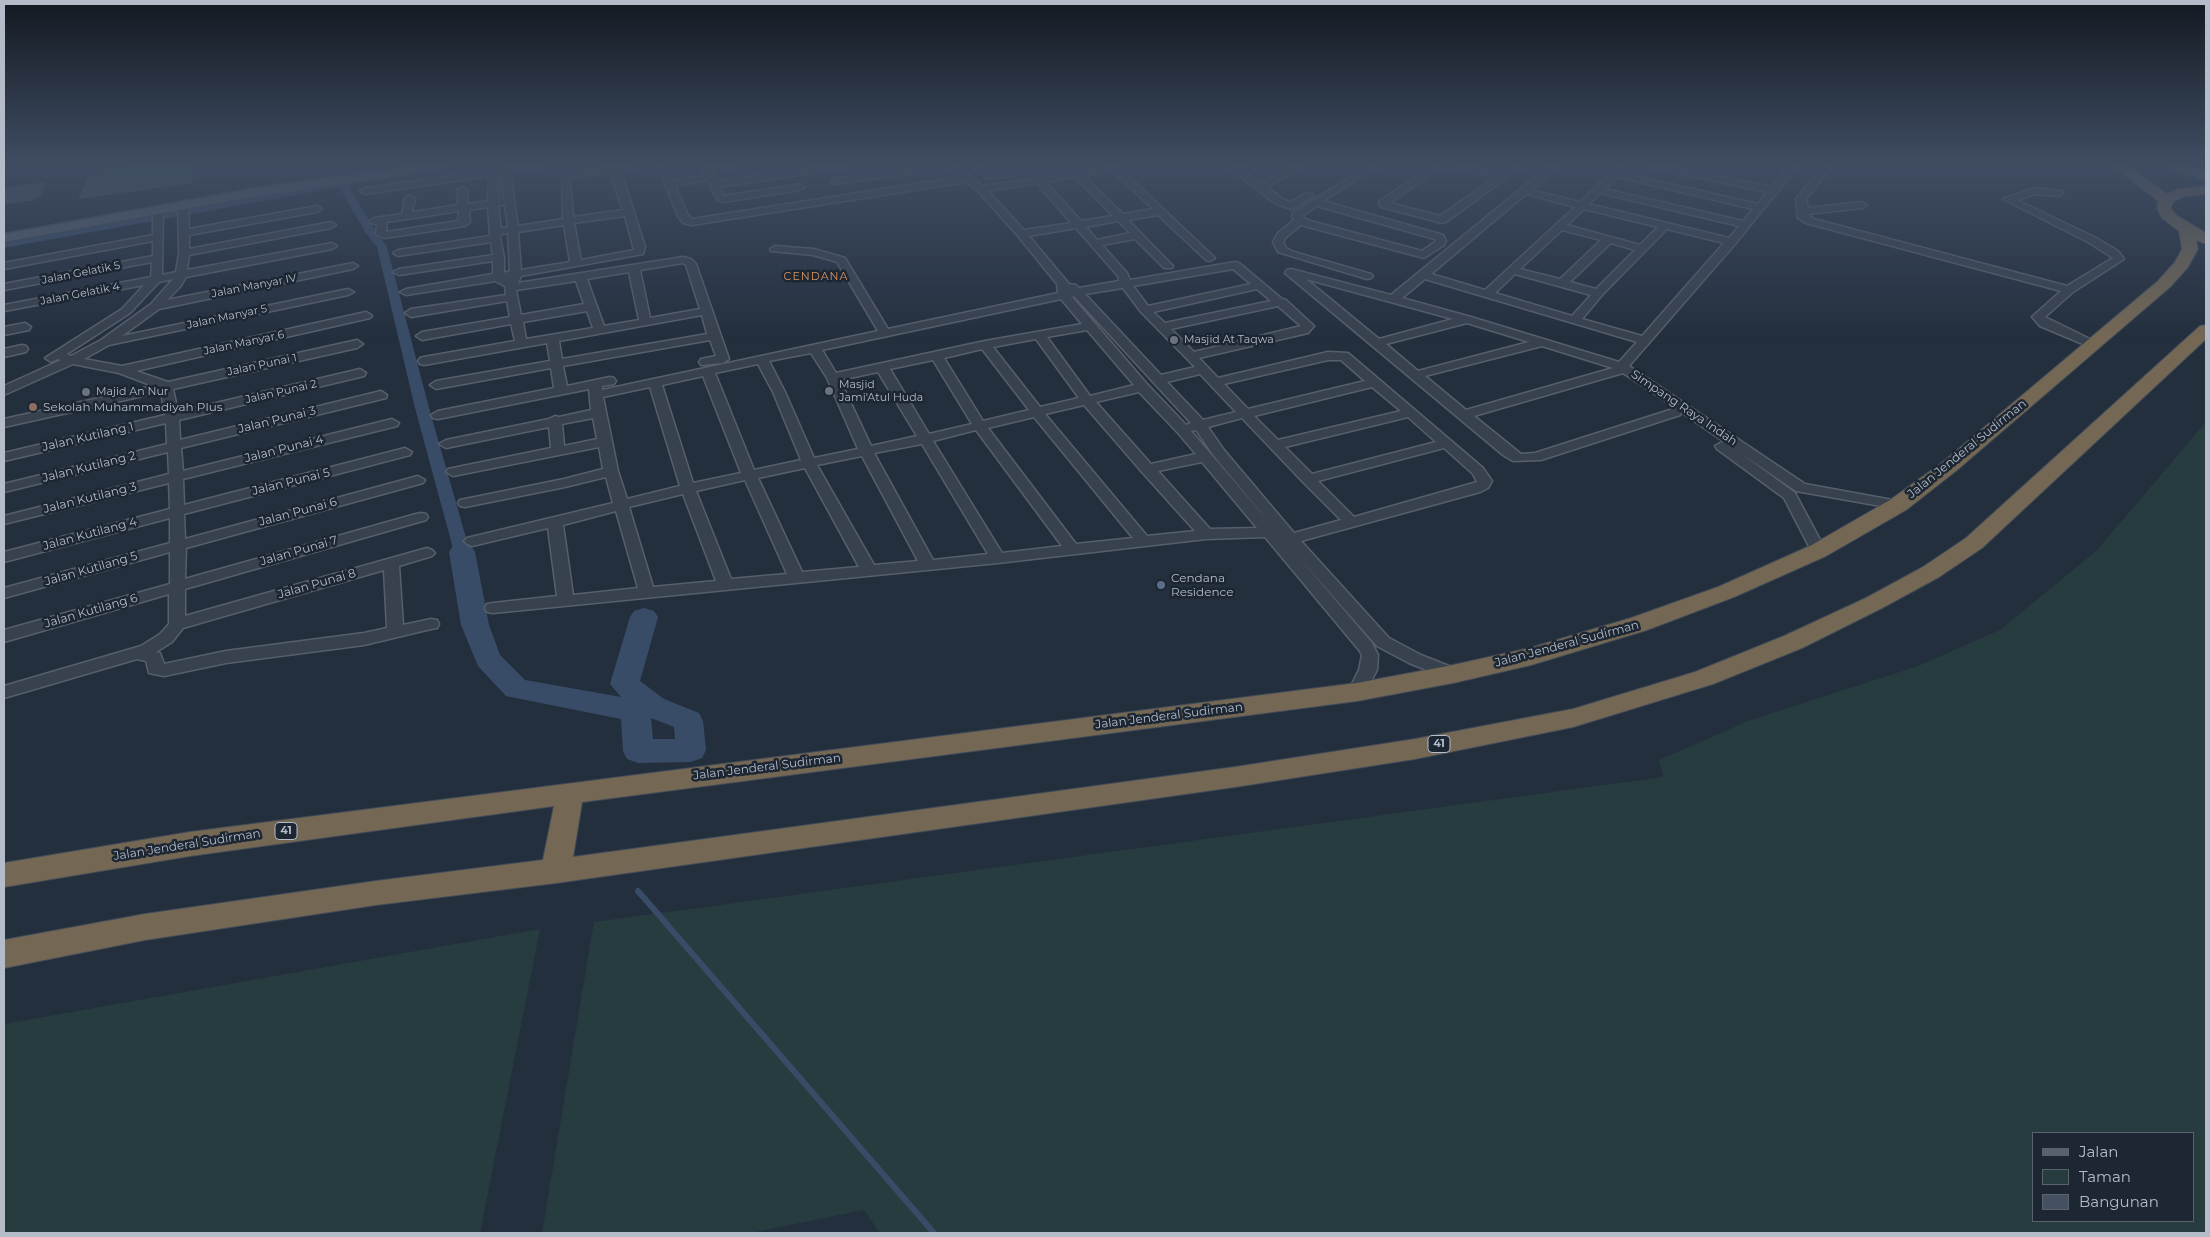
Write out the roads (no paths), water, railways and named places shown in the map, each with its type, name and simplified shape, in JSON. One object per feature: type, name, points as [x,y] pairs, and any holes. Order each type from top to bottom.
[{"type":"highway","name":"41","points":[[2178,223],[2196,234]]},
{"type":"highway","name":"Jalan Jenderal Sudirman","points":[[4,875],[190,844],[570,792],[1357,692],[1453,674],[1531,656],[1639,624],[1726,592],[1818,551],[1898,504],[1950,466],[2164,284],[2182,264],[2196,234]]},
{"type":"highway","name":"41","points":[[4,954],[145,927],[376,893],[556,871],[1235,777],[1416,748],[1573,718],[1704,678],[1793,642],[1874,603],[1931,572],[1974,543],[2206,330]]},
{"type":"highway","points":[[556,871],[570,792]]},
{"type":"main road","points":[[4,233],[60,223]]},
{"type":"main road","points":[[4,238],[102,223]]},
{"type":"street","points":[[156,279],[158,223]]},
{"type":"street","points":[[4,391],[105,343],[155,306],[176,285],[181,274],[184,253],[184,223]]},
{"type":"street","points":[[184,233],[241,223]]},
{"type":"street","points":[[378,223],[381,234],[384,235],[463,223]]},
{"type":"street","points":[[495,223],[499,257],[498,277],[511,293]]},
{"type":"street","points":[[512,223],[516,274],[511,293],[522,343]]},
{"type":"street","points":[[398,253],[496,235],[513,229],[556,223]]},
{"type":"street","points":[[568,223],[578,270],[598,329]]},
{"type":"street","points":[[411,313],[511,293],[639,252],[640,247],[632,223]]},
{"type":"street","points":[[1012,223],[1068,290],[1199,424],[1278,538],[1366,647],[1370,655],[1368,670],[1357,692]]},
{"type":"street","points":[[1022,234],[1092,223]]},
{"type":"street","points":[[1125,223],[1168,266]]},
{"type":"street","points":[[1124,279],[1168,266],[1210,258],[1173,223]]},
{"type":"street","points":[[1297,223],[1282,235],[1278,242],[1282,250],[1367,276]]},
{"type":"street","points":[[1309,223],[1420,255],[1424,255],[1441,241],[1434,234],[1392,223]]},
{"type":"street","points":[[1394,299],[1485,223]]},
{"type":"street","points":[[1487,294],[1564,223]]},
{"type":"street","points":[[1652,223],[1731,242]]},
{"type":"street","points":[[1464,416],[1618,370],[1731,242],[1745,224],[1739,223]]},
{"type":"street","points":[[1816,223],[2069,290]]},
{"type":"street","points":[[2057,223],[2092,240],[2114,253],[2119,259],[2069,290],[2039,315],[2038,319],[2094,344]]},
{"type":"street","points":[[1079,225],[1096,243],[1124,279],[1145,310],[1192,356],[1244,413],[1351,522]]},
{"type":"street","points":[[184,253],[331,226]]},
{"type":"street","points":[[1561,226],[1644,248]]},
{"type":"street","points":[[1575,320],[1598,293],[1665,226]]},
{"type":"street","points":[[1096,243],[1138,235]]},
{"type":"street","points":[[4,266],[158,237]]},
{"type":"street","points":[[263,238],[266,258]]},
{"type":"street","points":[[1563,283],[1609,239]]},
{"type":"street","points":[[4,380],[58,355],[126,311],[156,279],[332,246]]},
{"type":"street","points":[[775,249],[814,252],[841,260],[883,330]]},
{"type":"street","points":[[399,272],[499,257]]},
{"type":"street","name":"Jalan Gelatik 5","points":[[4,287],[158,258]]},
{"type":"street","points":[[406,292],[516,274],[634,268],[683,260],[690,262],[723,359],[595,390]]},
{"type":"street","points":[[438,416],[561,391],[595,390],[655,382],[808,350],[883,330],[1068,290],[1124,279],[1234,265],[1282,302],[1308,326],[1308,328],[1192,356]]},
{"type":"street","name":"Jalan Manyar IV","points":[[155,306],[353,266]]},
{"type":"street","points":[[634,268],[645,322]]},
{"type":"street","points":[[1512,270],[1598,293]]},
{"type":"street","points":[[1618,370],[1542,342],[1467,319],[1291,272],[1295,278],[1508,452],[1523,459],[1536,457],[1675,412]]},
{"type":"street","points":[[1423,274],[1645,341]]},
{"type":"street","name":"Jalan Gelatik 4","points":[[4,308],[156,279]]},
{"type":"street","points":[[284,280],[287,292]]},
{"type":"street","points":[[1145,310],[1261,285]]},
{"type":"street","points":[[1068,290],[1090,326],[1142,387],[1183,430],[1204,457],[1278,538],[1383,642],[1415,659],[1453,674]]},
{"type":"street","name":"Jalan Manyar 5","points":[[105,343],[348,292]]},
{"type":"street","points":[[1162,328],[1282,302]]},
{"type":"street","points":[[422,336],[589,307]]},
{"type":"street","points":[[424,361],[707,311]]},
{"type":"street","name":"Jalan Manyar 6","points":[[122,370],[366,316]]},
{"type":"street","points":[[1376,343],[1467,319]]},
{"type":"street","points":[[833,378],[1090,326]]},
{"type":"street","points":[[4,331],[25,327]]},
{"type":"street","points":[[436,385],[714,336]]},
{"type":"street","points":[[1040,336],[1086,399],[1206,534]]},
{"type":"street","points":[[552,337],[561,391]]},
{"type":"street","points":[[1416,375],[1542,342]]},
{"type":"street","name":"Jalan Punai 1","points":[[166,386],[357,344]]},
{"type":"street","points":[[985,346],[1144,542]]},
{"type":"street","points":[[4,353],[22,350]]},
{"type":"street","points":[[808,350],[833,378],[866,451],[928,565]]},
{"type":"street","points":[[58,355],[72,360],[122,370],[166,386]]},
{"type":"street","points":[[494,608],[998,558],[1206,534],[1278,538],[1351,522],[1475,489],[1483,485],[1485,481],[1483,476],[1347,358],[1334,355],[1217,382]]},
{"type":"street","points":[[937,356],[980,426],[1072,549]]},
{"type":"street","points":[[762,359],[779,392],[810,463],[868,570]]},
{"type":"street","points":[[883,369],[998,558]]},
{"type":"street","points":[[1158,380],[1204,369]]},
{"type":"street","points":[[707,370],[749,475],[796,577]]},
{"type":"street","name":"Simpang Raya Indah","points":[[1618,370],[1790,496],[1818,551]]},
{"type":"street","name":"Simpang Raya Indah","points":[[1618,370],[1761,460],[1801,488],[1898,504]]},
{"type":"street","name":"Jalan Punai 2","points":[[172,417],[360,373]]},
{"type":"street","points":[[655,382],[688,488],[725,584]]},
{"type":"street","points":[[1183,430],[1199,424],[1375,382]]},
{"type":"street","points":[[4,692],[138,653],[166,638],[177,624],[178,544],[176,476],[172,417],[166,386]]},
{"type":"street","points":[[4,422],[166,386]]},
{"type":"street","points":[[472,541],[688,488],[980,426],[1142,387]]},
{"type":"street","points":[[595,390],[611,472],[647,592]]},
{"type":"street","name":"Jalan Punai 3","points":[[174,446],[381,395]]},
{"type":"street","points":[[446,444],[598,412]]},
{"type":"street","points":[[1275,445],[1410,412]]},
{"type":"street","name":"Jalan Kutilang 1","points":[[4,458],[172,417]]},
{"type":"street","points":[[555,420],[558,450]]},
{"type":"street","name":"Jalan Punai 4","points":[[176,476],[392,423]]},
{"type":"street","points":[[453,472],[604,442]]},
{"type":"street","points":[[1308,479],[1445,444]]},
{"type":"street","name":"Jalan Kutilang 2","points":[[4,488],[174,446]]},
{"type":"street","name":"Jalan Punai 5","points":[[177,511],[405,452]]},
{"type":"street","points":[[1147,469],[1204,457]]},
{"type":"street","points":[[465,503],[611,472]]},
{"type":"street","name":"Jalan Kutilang 3","points":[[4,520],[176,476]]},
{"type":"street","name":"Jalan Punai 6","points":[[178,544],[418,480]]},
{"type":"street","name":"Jalan Kutilang 4","points":[[4,558],[177,511]]},
{"type":"street","name":"Jalan Punai 7","points":[[178,586],[421,517]]},
{"type":"street","points":[[555,522],[566,600]]},
{"type":"street","name":"Jalan Kutilang 5","points":[[4,593],[178,544]]},
{"type":"street","name":"Jalan Punai 8","points":[[177,624],[427,553]]},
{"type":"street","points":[[391,563],[395,632]]},
{"type":"street","name":"Jalan Kutilang 6","points":[[4,636],[178,586]]},
{"type":"street","points":[[138,653],[154,657],[155,669],[164,670],[226,657],[327,645],[431,624]]},
{"type":"street","points":[[1366,647],[1383,642]]},
{"type":"waterway","points":[[4,245],[127,223]]},
{"type":"waterway","points":[[365,223],[382,247],[422,408],[462,552]]},
{"type":"waterway","points":[[462,552],[475,625],[488,659],[516,689],[624,708],[636,713],[638,751],[691,750],[688,721],[653,707],[625,684],[644,617]]},
{"type":"waterway","points":[[638,891],[934,1233]]},
{"type":"place","name":"Masjid At Taqwa","points":[[1174,340]]},
{"type":"place","name":"Masjid Jami'Atul Huda","points":[[829,391]]},
{"type":"place","name":"Majid An Nur","points":[[86,392]]},
{"type":"place","name":"Sekolah Muhammadiyah Plus","points":[[33,407]]},
{"type":"place","name":"Cendana Residence","points":[[1161,585]]},
{"type":"district","name":"CENDANA","points":[[816,277]]}]
